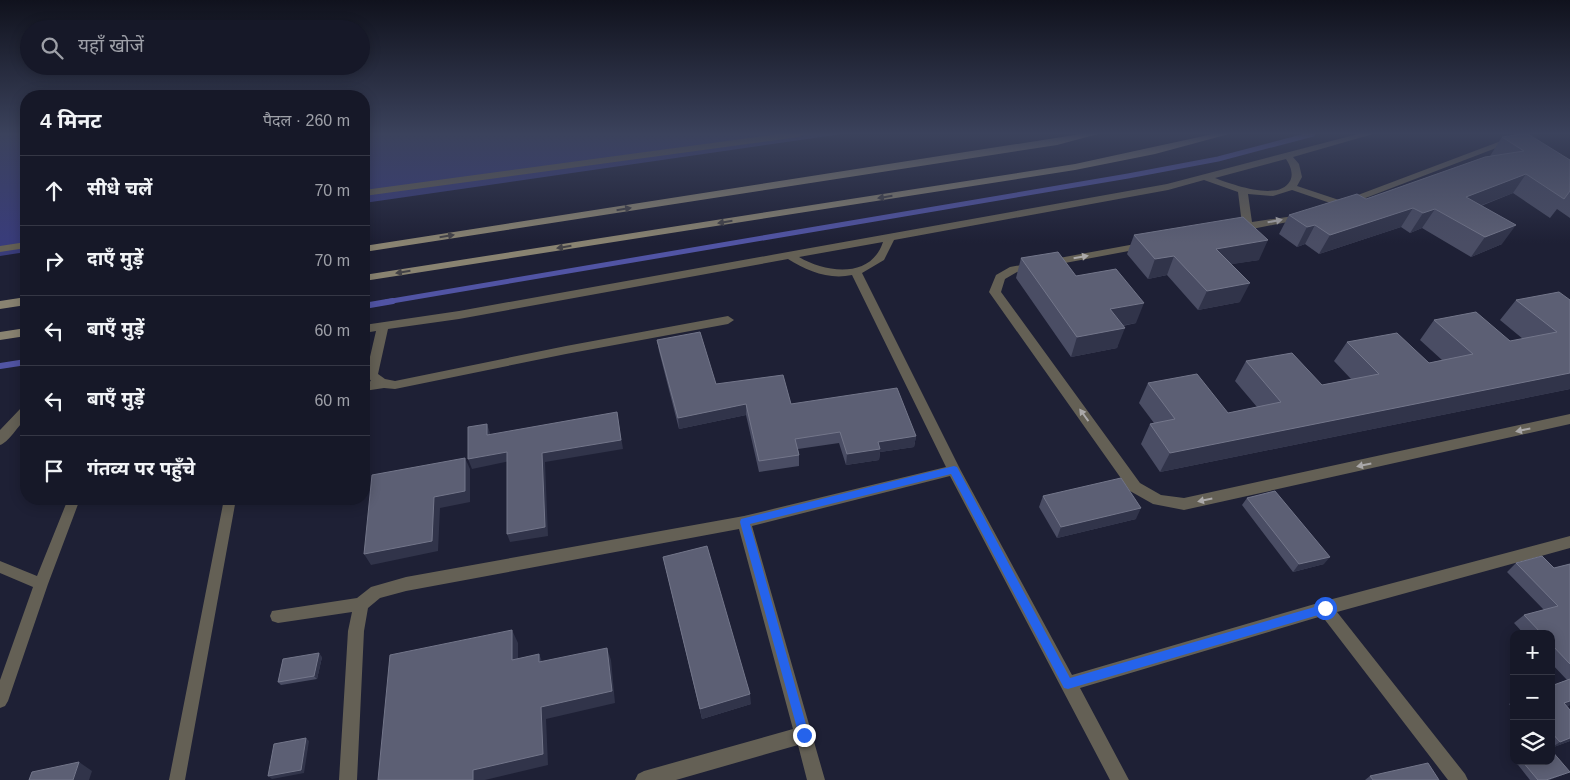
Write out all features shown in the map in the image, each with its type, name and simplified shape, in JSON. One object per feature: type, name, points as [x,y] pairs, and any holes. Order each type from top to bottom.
[{"type":"main road","points":[[370,248],[873,170]]},
{"type":"main road","points":[[370,277],[1053,170]]},
{"type":"main road","points":[[0,305],[20,302]]},
{"type":"main road","points":[[0,336],[20,333]]},
{"type":"street","points":[[370,192],[531,170]]},
{"type":"street","points":[[383,384],[375,380],[372,374],[372,327],[459,315],[1168,188],[1237,170]]},
{"type":"street","points":[[1292,187],[1297,176],[1296,170]]},
{"type":"street","points":[[1327,209],[1438,170]]},
{"type":"street","points":[[1207,178],[1243,191],[1280,192],[1292,187],[1342,204]]},
{"type":"street","points":[[1243,191],[1247,226]]},
{"type":"street","points":[[1227,230],[1311,215]]},
{"type":"street","points":[[789,255],[806,267],[819,271],[833,274],[856,272],[878,261],[884,254],[890,237]]},
{"type":"street","points":[[1160,243],[1014,269],[1000,277],[994,292],[1135,487],[1158,500],[1184,504],[1570,419]]},
{"type":"street","points":[[0,249],[20,247]]},
{"type":"street","points":[[856,272],[954,470],[1120,780]]},
{"type":"street","points":[[370,386],[383,384],[395,385],[566,350],[728,320]]},
{"type":"street","points":[[0,440],[20,417]]},
{"type":"street","points":[[278,616],[361,604],[376,592],[406,584],[744,522],[954,470]]},
{"type":"street","points":[[744,522],[816,780]]},
{"type":"street","points":[[1068,684],[1325,608],[1570,542]]},
{"type":"street","points":[[348,780],[356,631],[361,604]]},
{"type":"street","points":[[1325,608],[1459,780]]},
{"type":"street","points":[[644,780],[804,735]]},
{"type":"lane","points":[[0,701],[41,584],[72,505]]},
{"type":"lane","points":[[177,780],[229,505]]},
{"type":"lane","points":[[0,567],[41,584]]},
{"type":"shaded area","points":[[0,170],[20,170],[20,253],[0,256]]},
{"type":"shaded area","points":[[370,170],[590,170],[370,202]]},
{"type":"building","points":[[1447,170],[1570,170],[1570,191],[1564,199],[1526,174],[1466,197],[1516,225],[1485,237],[1435,209],[1423,213],[1413,208],[1330,235],[1315,225],[1307,227],[1289,215],[1357,194],[1366,199]]},
{"type":"building","points":[[1243,217],[1268,240],[1216,249],[1250,283],[1207,291],[1174,256],[1155,259],[1134,235]]},
{"type":"building","points":[[1058,252],[1076,276],[1116,269],[1144,303],[1110,309],[1125,328],[1077,337],[1021,258]]},
{"type":"building","points":[[1559,292],[1570,300],[1570,373],[1170,453],[1150,424],[1175,419],[1148,383],[1197,374],[1228,413],[1281,402],[1246,361],[1292,353],[1322,385],[1379,374],[1347,342],[1397,333],[1429,363],[1473,354],[1434,320],[1476,312],[1510,341],[1557,332],[1516,300]]},
{"type":"building","points":[[700,332],[716,384],[783,375],[791,404],[897,388],[916,436],[878,442],[880,449],[847,454],[840,432],[795,439],[799,455],[759,461],[746,404],[678,418],[657,340]]},
{"type":"building","points":[[617,412],[621,440],[542,453],[545,527],[507,534],[507,452],[468,459],[468,427],[487,424],[487,435]]},
{"type":"building","points":[[465,458],[465,491],[434,497],[432,541],[364,554],[372,475]]},
{"type":"building","points":[[1121,478],[1141,508],[1061,527],[1043,496]]},
{"type":"building","points":[[1275,491],[1330,557],[1299,564],[1247,498]]},
{"type":"building","points":[[707,546],[750,694],[700,709],[663,557]]},
{"type":"building","points":[[1542,556],[1554,568],[1570,564],[1570,664],[1555,648],[1555,630],[1538,630],[1524,615],[1558,606],[1516,563]]},
{"type":"building","points":[[512,630],[512,660],[539,654],[539,662],[607,648],[612,691],[541,707],[543,754],[473,770],[473,780],[378,780],[390,655]]},
{"type":"building","points":[[319,653],[314,676],[278,682],[283,659]]},
{"type":"building","points":[[1570,679],[1570,701],[1564,703],[1570,710],[1570,738],[1560,742],[1555,736],[1555,685]]},
{"type":"building","points":[[306,738],[301,770],[268,776],[274,744]]},
{"type":"building","points":[[1555,755],[1570,772],[1546,780],[1538,780],[1525,765],[1555,765]]},
{"type":"building","points":[[79,762],[73,780],[29,780],[32,772]]},
{"type":"building","points":[[1428,763],[1439,780],[1373,780],[1370,776]]},
{"type":"waterway","points":[[386,302],[1158,170]]},
{"type":"waterway","points":[[370,305],[393,301]]},
{"type":"waterway","points":[[0,366],[20,363]]},
{"type":"route","points":[[804,735],[744,522],[954,470],[1068,684],[1325,608]]}]
